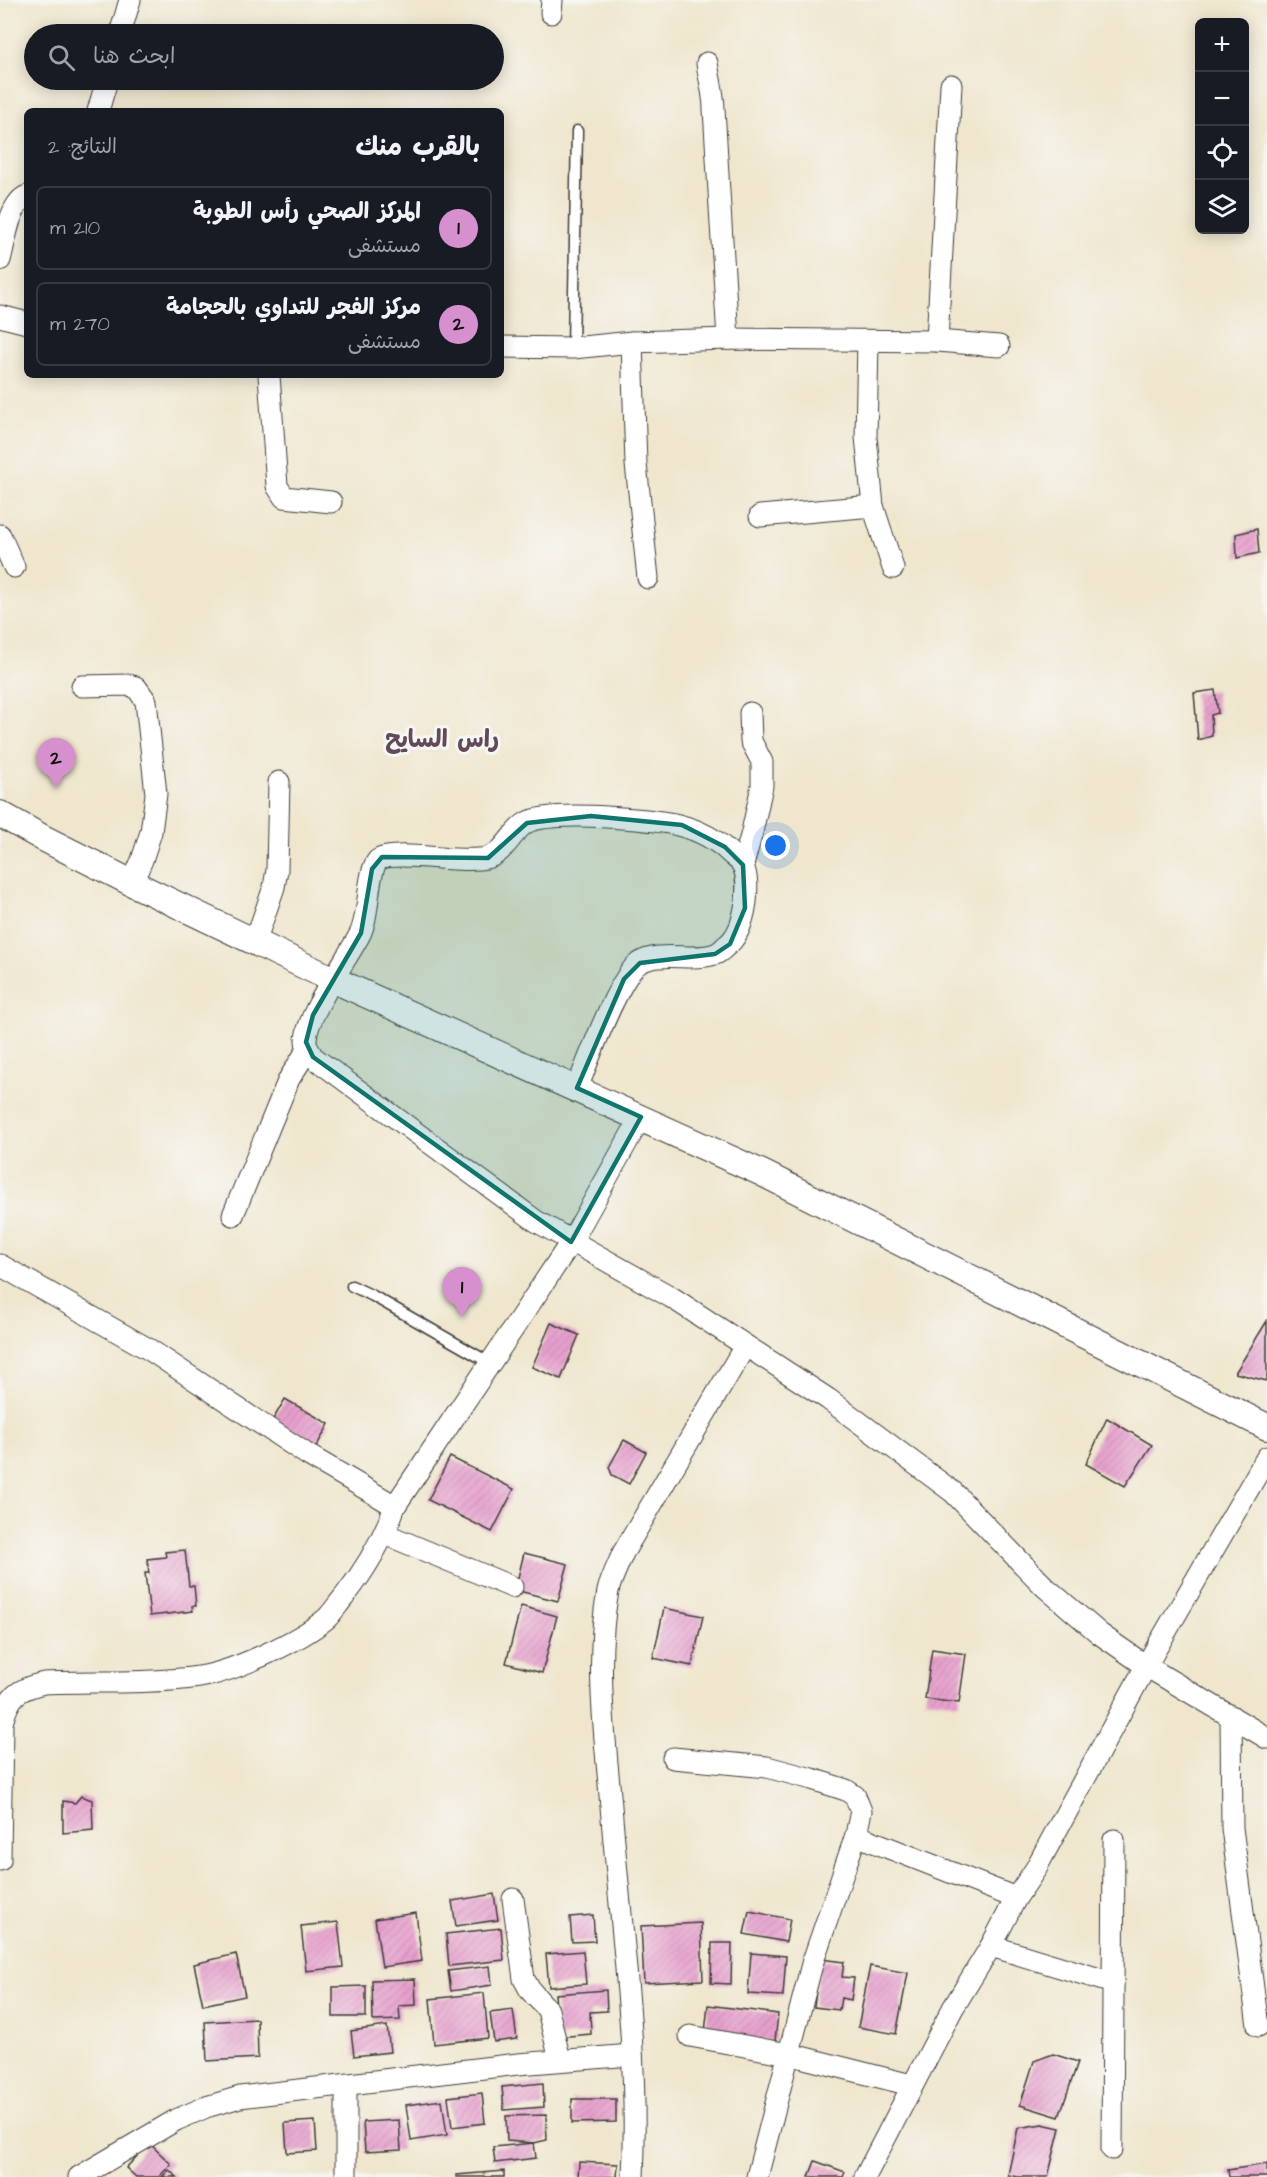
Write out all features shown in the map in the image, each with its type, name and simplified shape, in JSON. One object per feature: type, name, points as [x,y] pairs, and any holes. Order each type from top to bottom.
[{"type":"street","points":[[123,24],[130,0]]},
{"type":"street","points":[[707,63],[714,108],[718,159],[728,339]]},
{"type":"street","points":[[937,341],[951,85]]},
{"type":"street","points":[[99,108],[104,90]]},
{"type":"street","points":[[0,260],[14,210],[19,201],[24,198]]},
{"type":"street","points":[[0,316],[24,322]]},
{"type":"street","points":[[504,347],[573,348],[632,342],[728,339],[937,341],[999,346]]},
{"type":"street","points":[[868,341],[866,437],[873,506],[892,568]]},
{"type":"street","points":[[632,342],[636,464],[648,578]]},
{"type":"street","points":[[269,378],[278,486],[284,497],[332,502]]},
{"type":"street","points":[[760,516],[873,506]]},
{"type":"street","points":[[0,535],[14,567]]},
{"type":"street","points":[[82,686],[129,685],[136,687],[146,701],[156,794],[151,832],[132,883]]},
{"type":"street","points":[[577,1088],[624,979],[640,963],[660,957],[715,954],[730,944],[738,931],[745,908],[747,884],[743,865],[762,786],[762,762],[751,741],[750,713]]},
{"type":"street","points":[[255,942],[274,887],[277,870],[279,782]]},
{"type":"street","points":[[0,814],[132,883],[334,980],[772,1178],[1267,1427]]},
{"type":"street","points":[[743,865],[725,847],[702,832],[682,825],[591,816],[543,818],[527,822],[504,846],[488,858],[471,860],[382,857],[375,862],[372,869],[367,916],[361,933],[313,1014],[306,1042],[308,1049],[313,1057],[345,1082],[536,1221],[671,1297],[828,1399],[953,1492],[1045,1587],[1100,1634],[1146,1666],[1267,1738]]},
{"type":"street","points":[[233,1215],[289,1078],[308,1049]]},
{"type":"street","points":[[0,1860],[2,1723],[6,1707],[14,1694],[27,1687],[44,1683],[154,1682],[202,1677],[251,1661],[294,1640],[327,1618],[367,1566],[385,1534],[395,1506],[572,1242],[641,1117]]},
{"type":"street","points":[[0,1265],[150,1350],[308,1455],[395,1506]]},
{"type":"street","points":[[633,2177],[636,2124],[632,2055],[605,1736],[603,1631],[608,1589],[623,1553],[745,1346]]},
{"type":"street","points":[[865,2177],[952,2008],[991,1946],[1016,1898],[1035,1870],[1146,1666],[1267,1457]]},
{"type":"street","points":[[385,1534],[512,1587]]},
{"type":"street","points":[[0,1686],[27,1687]]},
{"type":"street","points":[[1231,1716],[1232,1828],[1258,2025]]},
{"type":"street","points":[[673,1758],[766,1767],[846,1790],[855,1796],[860,1804],[861,1811],[856,1835],[823,1929],[757,2177]]},
{"type":"street","points":[[856,1835],[1016,1898]]},
{"type":"street","points":[[1112,2149],[1114,1840]]},
{"type":"street","points":[[513,1899],[524,1979],[530,1990],[548,2010],[560,2060]]},
{"type":"street","points":[[991,1946],[1113,1983]]},
{"type":"street","points":[[690,2036],[789,2054],[911,2085]]},
{"type":"street","points":[[88,2176],[156,2131],[206,2107],[240,2097],[560,2060],[632,2055]]},
{"type":"street","points":[[346,2085],[346,2177]]},
{"type":"lane","points":[[573,348],[577,130]]},
{"type":"lane","points":[[352,1286],[490,1363]]},
{"type":"highlighted area","points":[[591,816],[682,825],[725,847],[743,865],[745,908],[730,944],[715,954],[640,963],[624,979],[577,1088],[641,1117],[571,1242],[313,1057],[306,1042],[313,1015],[361,933],[372,869],[382,857],[488,858],[527,823]]},
{"type":"building","points":[[1257,529],[1259,553],[1237,558],[1236,534]]},
{"type":"building","points":[[1215,690],[1218,713],[1211,715],[1212,736],[1198,740],[1194,693]]},
{"type":"building","points":[[1267,1321],[1267,1381],[1235,1373]]},
{"type":"building","points":[[551,1323],[579,1335],[561,1379],[532,1367]]},
{"type":"building","points":[[285,1399],[329,1424],[315,1449],[271,1423]]},
{"type":"building","points":[[1107,1418],[1152,1445],[1125,1486],[1086,1464]]},
{"type":"building","points":[[624,1440],[646,1452],[629,1484],[612,1475],[609,1467]]},
{"type":"building","points":[[450,1457],[514,1489],[492,1532],[428,1500]]},
{"type":"building","points":[[185,1550],[189,1586],[194,1586],[196,1606],[192,1606],[193,1611],[150,1616],[145,1573],[149,1573],[147,1559],[166,1557],[165,1552]]},
{"type":"building","points":[[524,1553],[568,1564],[558,1601],[515,1590]]},
{"type":"building","points":[[521,1606],[557,1616],[542,1673],[506,1663]]},
{"type":"building","points":[[664,1608],[703,1616],[692,1666],[653,1658]]},
{"type":"building","points":[[932,1649],[966,1654],[959,1703],[925,1699]]},
{"type":"building","points":[[81,1796],[92,1800],[93,1830],[63,1833],[63,1801],[75,1803]]},
{"type":"building","points":[[494,1894],[498,1920],[456,1926],[452,1901]]},
{"type":"building","points":[[749,1911],[790,1919],[786,1942],[744,1934]]},
{"type":"building","points":[[416,1913],[422,1961],[382,1967],[375,1919]]},
{"type":"building","points":[[593,1915],[595,1941],[572,1942],[570,1917]]},
{"type":"building","points":[[338,1922],[343,1967],[306,1971],[301,1926]]},
{"type":"building","points":[[701,1923],[703,1980],[644,1983],[641,1926]]},
{"type":"building","points":[[501,1928],[504,1960],[449,1966],[446,1934]]},
{"type":"building","points":[[712,1943],[732,1943],[731,1984],[711,1983]]},
{"type":"building","points":[[583,1951],[586,1984],[549,1987],[546,1954]]},
{"type":"building","points":[[751,1953],[786,1956],[783,1996],[748,1994]]},
{"type":"building","points":[[236,1954],[245,1996],[203,2005],[194,1964]]},
{"type":"building","points":[[820,1959],[844,1962],[842,1977],[854,1978],[851,2000],[841,1998],[839,2010],[814,2007]]},
{"type":"building","points":[[490,1966],[492,1985],[451,1991],[448,1971]]},
{"type":"building","points":[[870,1966],[908,1973],[896,2034],[858,2027]]},
{"type":"building","points":[[415,1979],[416,2005],[399,2006],[400,2020],[373,2021],[372,1980]]},
{"type":"building","points":[[366,1986],[366,2017],[333,2017],[333,1987]]},
{"type":"building","points":[[606,1990],[607,2011],[590,2012],[591,2034],[558,2037],[555,1994]]},
{"type":"building","points":[[484,1993],[488,2038],[434,2044],[430,1999]]},
{"type":"building","points":[[708,2005],[778,2014],[775,2041],[705,2032]]},
{"type":"building","points":[[513,2010],[517,2039],[494,2042],[490,2013]]},
{"type":"building","points":[[257,2019],[258,2058],[207,2061],[205,2022]]},
{"type":"building","points":[[387,2026],[390,2052],[354,2056],[351,2031]]},
{"type":"building","points":[[1053,2054],[1078,2062],[1059,2117],[1020,2105],[1034,2061]]},
{"type":"building","points":[[543,2083],[544,2107],[504,2110],[502,2087]]},
{"type":"building","points":[[482,2093],[485,2123],[452,2127],[448,2097]]},
{"type":"building","points":[[572,2099],[616,2099],[616,2122],[572,2123]]},
{"type":"building","points":[[442,2100],[447,2135],[411,2141],[406,2105]]},
{"type":"building","points":[[546,2115],[547,2140],[534,2143],[507,2141],[506,2116]]},
{"type":"building","points":[[399,2120],[401,2150],[365,2152],[363,2122]]},
{"type":"building","points":[[315,2121],[317,2151],[287,2153],[285,2123]]},
{"type":"building","points":[[1042,2124],[1060,2128],[1048,2177],[1008,2175],[1018,2128]]},
{"type":"building","points":[[149,2143],[171,2164],[159,2177],[136,2177],[126,2168]]},
{"type":"building","points":[[534,2143],[536,2158],[495,2163],[493,2147]]},
{"type":"building","points":[[815,2161],[845,2172],[843,2177],[809,2177]]},
{"type":"building","points":[[579,2162],[618,2164],[617,2177],[578,2177]]},
{"type":"building","points":[[1267,2164],[1267,2177],[1229,2177],[1228,2170]]},
{"type":"building","points":[[169,2170],[177,2177],[162,2177]]},
{"type":"building","points":[[504,2171],[504,2177],[456,2177],[456,2175]]},
{"type":"place","name":"مركز الفجر للتداوي بالحجامة","points":[[56,788]]},
{"type":"place","name":"المركز الصحي رأس الطوبة","points":[[462,1317]]},
{"type":"district","name":"راس السايح","points":[[442,740]]}]
